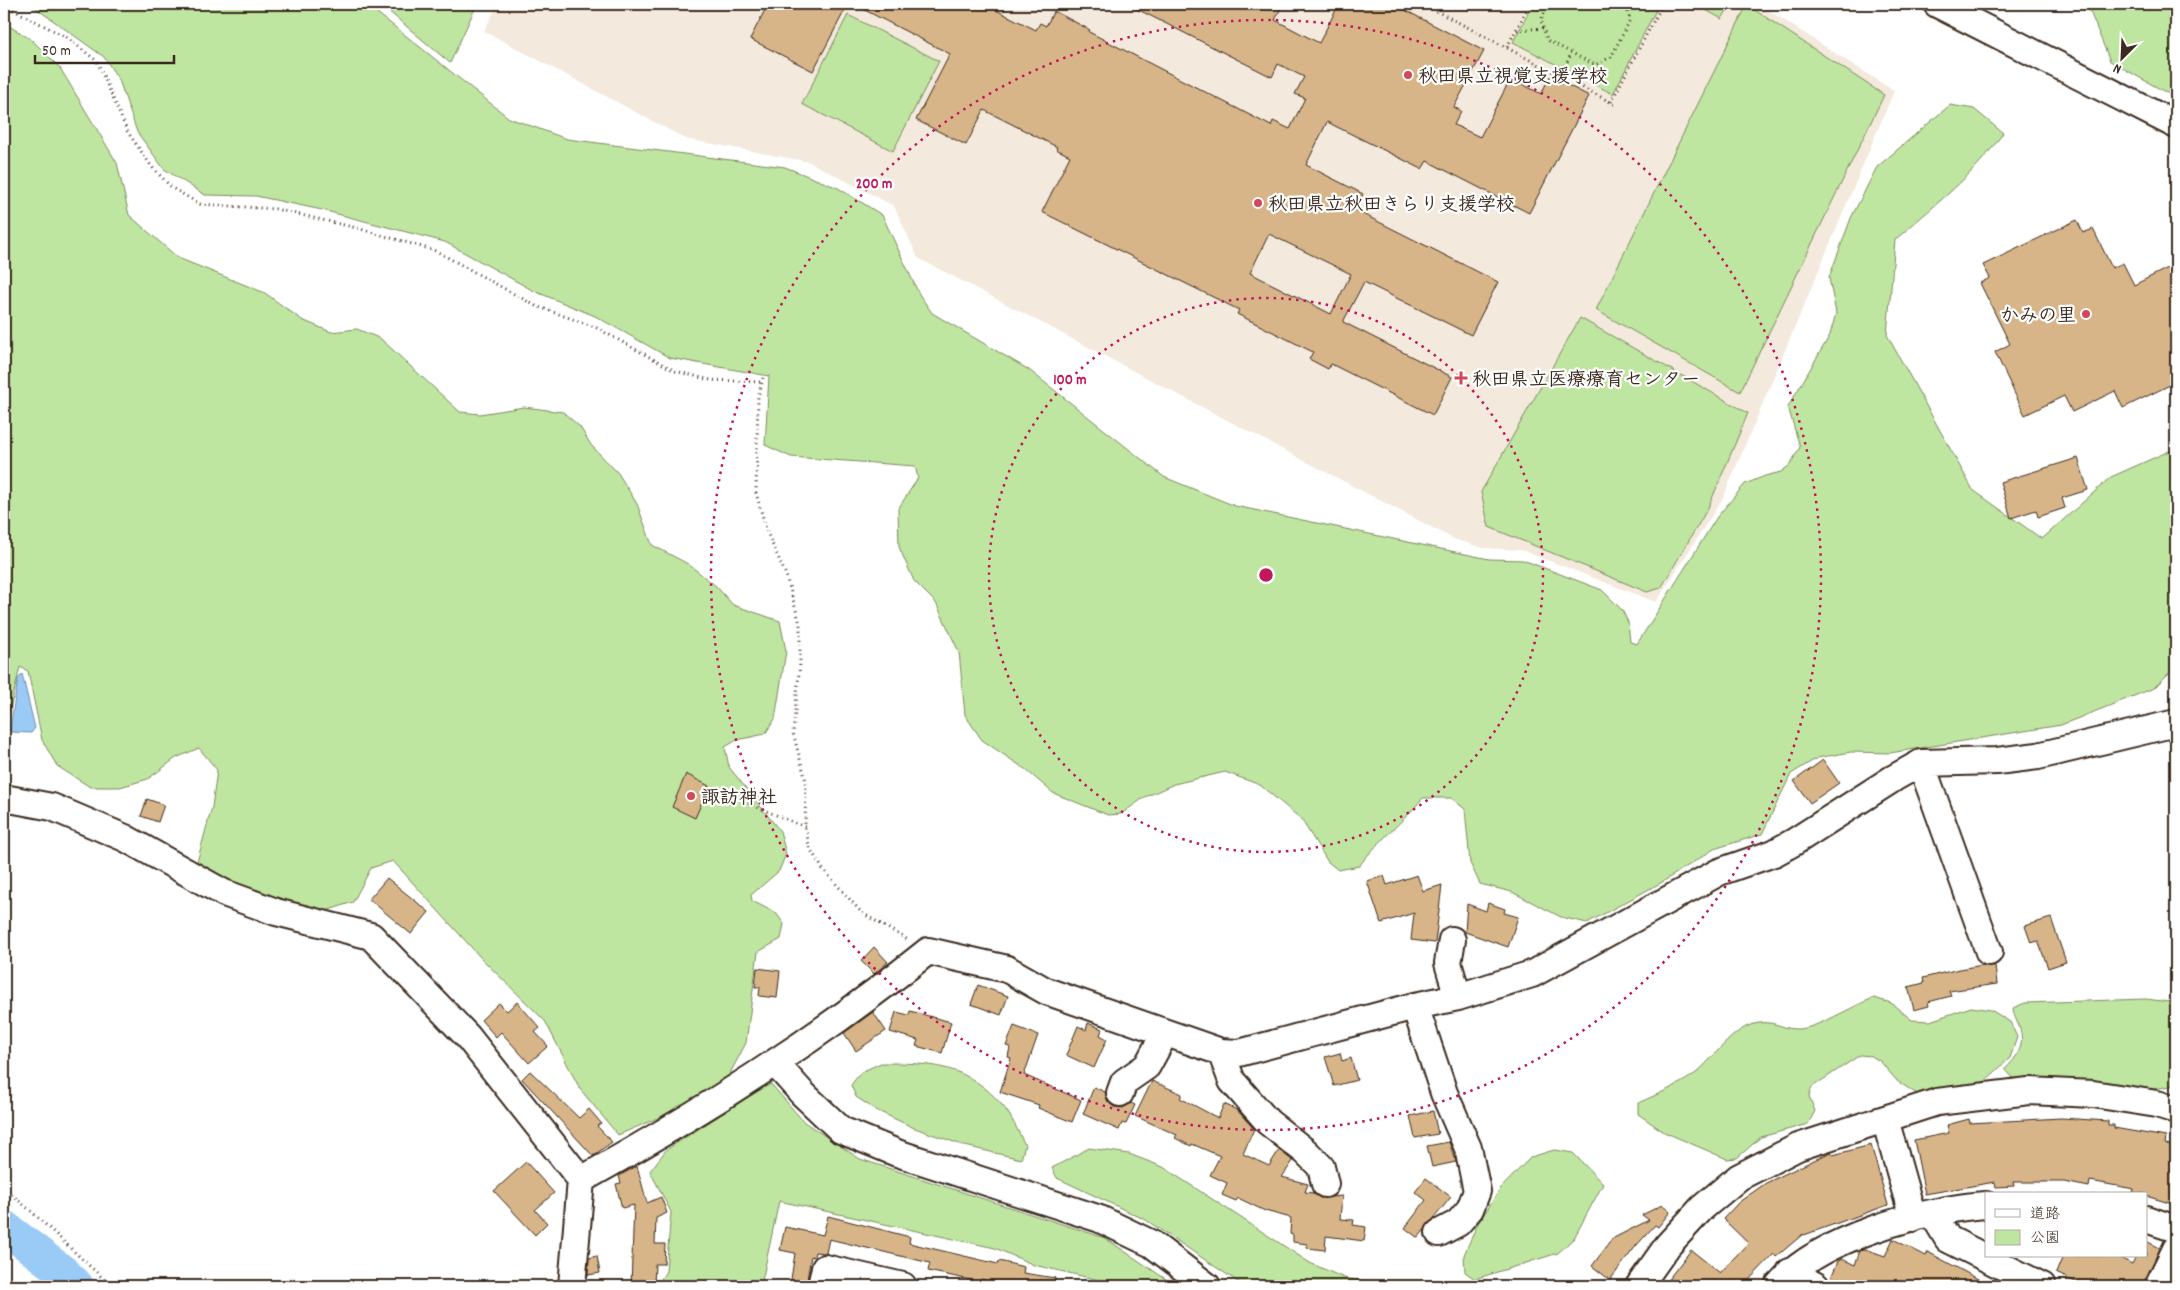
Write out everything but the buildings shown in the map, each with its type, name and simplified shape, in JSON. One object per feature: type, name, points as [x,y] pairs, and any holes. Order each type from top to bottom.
[{"type":"street","points":[[1937,4],[2176,125]]},
{"type":"street","points":[[581,1180],[662,1135],[708,1104],[776,1064],[879,991],[928,951],[1007,969],[1046,991],[1221,1052],[1239,1053],[1415,1006],[1458,997],[1532,974],[1719,872],[1774,853],[1921,763],[1997,761],[2038,756],[2176,723]]},
{"type":"street","points":[[1921,763],[1989,952]]},
{"type":"street","points":[[4,798],[52,807],[125,838],[224,893],[276,912],[371,936],[468,1037],[581,1180],[572,1286]]},
{"type":"street","points":[[1452,940],[1448,963],[1458,997]]},
{"type":"street","points":[[1415,1006],[1444,1092],[1468,1148],[1476,1191],[1470,1209],[1458,1223],[1439,1233]]},
{"type":"street","points":[[1120,1093],[1124,1082],[1147,1066],[1165,1033]]},
{"type":"street","points":[[1221,1052],[1232,1081],[1268,1122],[1306,1152],[1321,1167],[1325,1184]]},
{"type":"street","points":[[776,1064],[802,1093],[841,1130],[897,1153],[1100,1219],[1152,1244],[1207,1286]]},
{"type":"street","points":[[1639,1286],[1668,1244],[1702,1208],[1739,1177],[1798,1147],[1937,1102],[2029,1091],[2093,1094],[2157,1104],[2176,1110]]},
{"type":"street","points":[[1885,1119],[1923,1216],[1948,1239],[1985,1258]]},
{"type":"street","points":[[1784,1279],[1854,1236],[1923,1216],[1966,1206],[1985,1205]]},
{"type":"street","points":[[2148,1219],[2176,1229]]},
{"type":"street","points":[[2158,1286],[2176,1249]]},
{"type":"street","points":[[1986,1258],[2042,1286]]},
{"type":"street","points":[[821,1286],[825,1268],[903,1286]]},
{"type":"street","points":[[1784,1279],[1816,1286]]},
{"type":"path","points":[[1423,4],[1618,106]]},
{"type":"path","points":[[1507,48],[1530,4]]},
{"type":"path","points":[[1550,4],[1541,20],[1547,40],[1594,65],[1611,57],[1630,20],[1626,4]]},
{"type":"path","points":[[1611,102],[1661,6],[1660,4]]},
{"type":"path","points":[[4,5],[66,37],[97,61],[127,131],[152,167],[172,188],[200,204],[275,209],[357,228],[436,251],[536,306],[595,327],[675,371],[710,380],[762,380],[758,398],[756,493],[767,532],[786,575],[800,624],[800,663],[793,733],[806,781],[805,827],[810,849],[823,869],[862,913],[928,951]]},
{"type":"path","points":[[1517,30],[1544,28]]},
{"type":"path","points":[[1560,75],[1572,53]]},
{"type":"path","points":[[716,790],[805,827]]},
{"type":"path","points":[[4,1188],[111,1286]]},
{"type":"path","points":[[4,1275],[18,1286]]},
{"type":"shaded area","name":"秋田県立医療療育センター","points":[[498,4],[1695,4],[1722,19],[1731,4],[1759,4],[1894,91],[1723,498],[1656,602],[1521,550],[1483,548],[1454,539],[918,258],[894,206],[810,162],[686,139],[484,31]]},
{"type":"green space","points":[[30,4],[366,4],[509,118],[567,139],[785,167],[838,188],[882,215],[919,294],[932,313],[1029,370],[1164,477],[1235,506],[1489,559],[1523,560],[1602,590],[1622,610],[1628,622],[1630,642],[1637,644],[1717,517],[1745,484],[1781,472],[1790,465],[1800,447],[1788,407],[1830,335],[1836,313],[1829,278],[1851,218],[1877,167],[1950,105],[1974,109],[2003,133],[1980,163],[1966,177],[1895,240],[1887,335],[1973,490],[2042,539],[2111,477],[2176,448],[2176,666],[2154,688],[2061,725],[1890,753],[1851,752],[1817,758],[1791,774],[1762,834],[1714,849],[1664,881],[1587,923],[1561,917],[1512,892],[1480,884],[1470,863],[1465,809],[1451,798],[1423,798],[1359,866],[1338,870],[1328,862],[1301,819],[1260,785],[1225,772],[1174,784],[1145,797],[1121,814],[1108,815],[1053,793],[1025,769],[982,740],[965,715],[959,652],[936,603],[914,581],[899,547],[898,509],[918,478],[915,466],[791,457],[765,445],[769,376],[670,358],[595,316],[534,291],[445,242],[322,210],[256,196],[205,195],[164,169],[137,132],[119,80],[104,57]]},
{"type":"green space","points":[[380,4],[477,4],[450,63]]},
{"type":"green space","points":[[1533,4],[1659,4],[1613,94],[1513,42]]},
{"type":"green space","points":[[1695,4],[1731,4],[1722,19]]},
{"type":"green space","points":[[2087,4],[2176,4],[2176,98],[2110,61]]},
{"type":"green space","points":[[1747,5],[1884,95],[1740,392],[1596,310]]},
{"type":"green space","points":[[848,15],[939,61],[893,151],[802,104]]},
{"type":"green space","points":[[4,23],[32,40],[60,68],[117,163],[129,215],[178,258],[265,293],[302,320],[331,332],[357,329],[381,339],[460,412],[480,414],[524,407],[563,412],[580,427],[591,445],[618,473],[637,504],[652,545],[688,564],[716,586],[733,605],[780,621],[786,651],[775,719],[765,734],[737,740],[725,747],[729,767],[780,831],[786,854],[779,871],[751,895],[752,901],[776,913],[784,924],[781,939],[758,952],[746,1043],[727,1079],[660,1117],[618,1135],[580,1089],[545,1021],[481,958],[393,861],[371,868],[353,902],[326,911],[270,903],[197,862],[212,807],[217,770],[199,748],[176,758],[148,779],[120,787],[90,787],[57,766],[42,740],[28,671],[20,667],[4,734]]},
{"type":"green space","points":[[1580,318],[1748,413],[1708,508],[1661,588],[1647,592],[1489,527],[1481,492]]},
{"type":"green space","points":[[1874,998],[1891,1003],[1912,1020],[1930,1021],[1971,1007],[1991,1010],[2010,1022],[2017,1037],[2010,1058],[1984,1082],[1917,1094],[1897,1081],[1880,1061],[1871,1056],[1860,1055],[1812,1087],[1809,1096],[1815,1111],[1808,1124],[1761,1137],[1737,1158],[1727,1159],[1664,1132],[1638,1114],[1638,1103],[1689,1078],[1730,1038],[1746,1027],[1761,1023],[1772,1023],[1791,1029],[1814,1026]]},
{"type":"green space","points":[[2146,999],[2176,1003],[2176,1085],[2154,1089],[2013,1078],[2005,1069],[2015,1058],[2020,1049],[2022,1039],[2013,1008],[2025,1003]]},
{"type":"green space","points":[[881,1063],[932,1065],[962,1074],[975,1081],[989,1091],[1006,1109],[1012,1119],[1025,1145],[1021,1159],[965,1146],[912,1127],[876,1110],[856,1097],[851,1085],[861,1072]]},
{"type":"green space","points":[[771,1084],[804,1122],[860,1159],[1105,1238],[1176,1286],[1115,1286],[1099,1280],[1034,1265],[995,1248],[779,1201],[761,1286],[657,1286],[666,1271],[671,1212],[650,1171],[666,1150]]},
{"type":"green space","points":[[1089,1148],[1129,1154],[1163,1167],[1310,1263],[1344,1278],[1398,1286],[1244,1286],[1146,1220],[1057,1178],[1052,1168]]},
{"type":"green space","points":[[1554,1150],[1573,1153],[1603,1184],[1574,1238],[1558,1253],[1475,1279],[1465,1272],[1464,1255],[1477,1225],[1501,1188],[1531,1157]]},
{"type":"water","points":[[22,674],[35,728],[31,733],[11,732],[10,728],[18,679]]},
{"type":"waterway","points":[[4,1227],[63,1272],[77,1286]]},
{"type":"place","name":"秋田県立視覚支援学校","points":[[1408,75]]},
{"type":"place","name":"秋田県立秋田きらり支援学校","points":[[1258,203]]},
{"type":"place","name":"かみの里","points":[[2086,314]]},
{"type":"place","name":"秋田県立医療療育センター","points":[[1461,378]]},
{"type":"place","name":"諏訪神社","points":[[691,796]]}]
